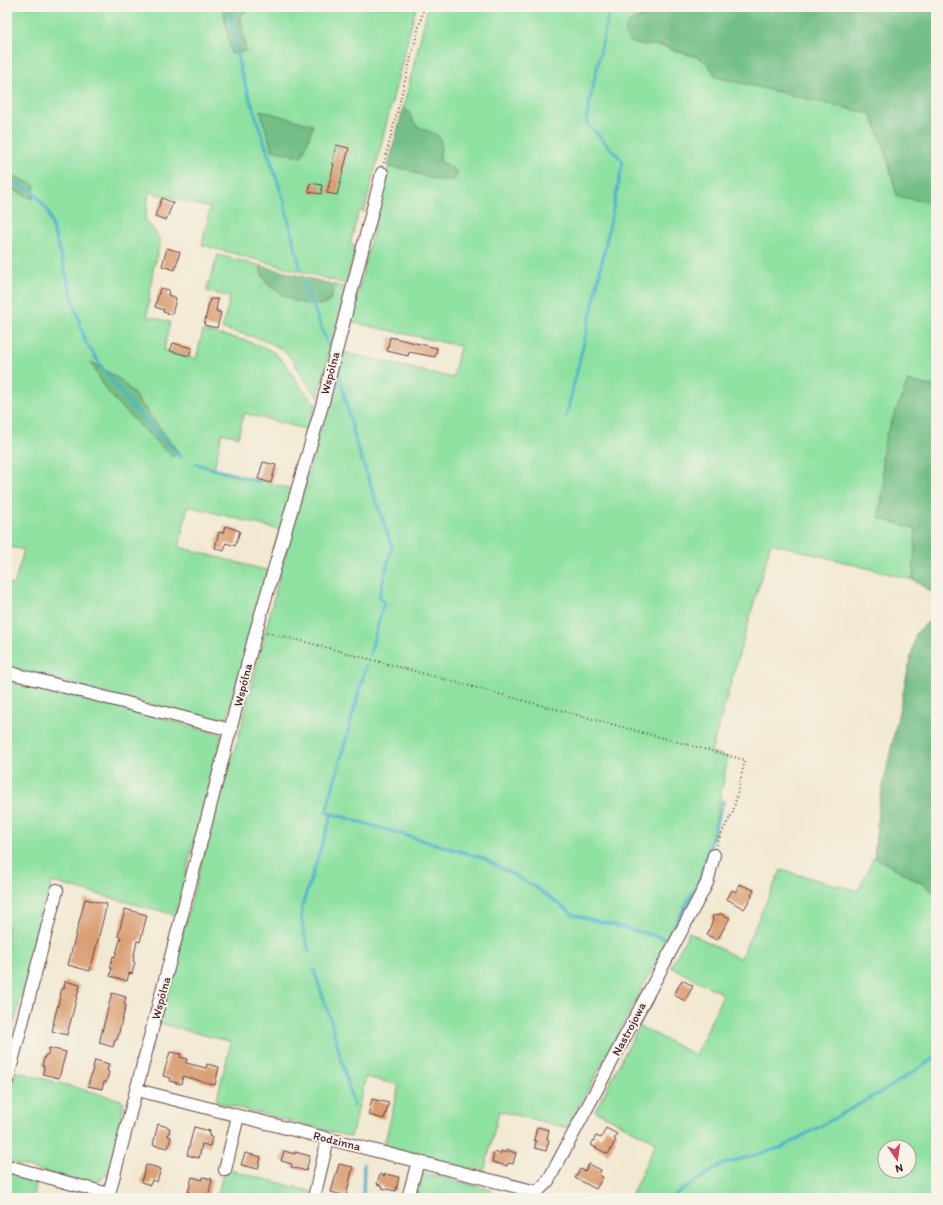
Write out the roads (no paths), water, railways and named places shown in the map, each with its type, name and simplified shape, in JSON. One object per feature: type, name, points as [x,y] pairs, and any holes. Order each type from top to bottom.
[{"type":"street","name":"Wspólna","points":[[108,1196],[256,631],[323,402],[382,172]]},
{"type":"street","points":[[7,672],[231,730]]},
{"type":"street","name":"Nastrojowa","points":[[538,1195],[548,1181],[708,883],[714,855]]},
{"type":"street","points":[[7,1081],[57,890]]},
{"type":"street","name":"Rodzinna","points":[[137,1090],[418,1161],[538,1195]]},
{"type":"street","points":[[225,1170],[238,1116]]},
{"type":"street","points":[[315,1193],[328,1139]]},
{"type":"street","points":[[408,1198],[418,1161]]},
{"type":"street","points":[[7,1166],[108,1196]]},
{"type":"waterway","points":[[229,7],[240,69],[283,198],[300,267]]},
{"type":"waterway","points":[[566,417],[592,309],[623,162],[587,124],[587,114],[610,7]]},
{"type":"waterway","points":[[7,179],[32,190],[48,211],[85,341],[101,366],[128,402],[181,457]]},
{"type":"waterway","points":[[304,283],[328,345]]},
{"type":"waterway","points":[[337,365],[356,443],[392,547],[379,596],[384,602],[370,654]]},
{"type":"waterway","points":[[196,464],[258,482]]},
{"type":"waterway","points":[[366,666],[326,812],[483,858],[535,887],[574,915],[667,939],[700,879],[723,801]]},
{"type":"waterway","points":[[309,952],[302,922],[302,909],[332,814]]},
{"type":"waterway","points":[[314,970],[331,1021],[354,1106]]},
{"type":"waterway","points":[[671,1198],[720,1165],[783,1147],[888,1088],[936,1057]]},
{"type":"waterway","points":[[363,1198],[364,1164]]}]
